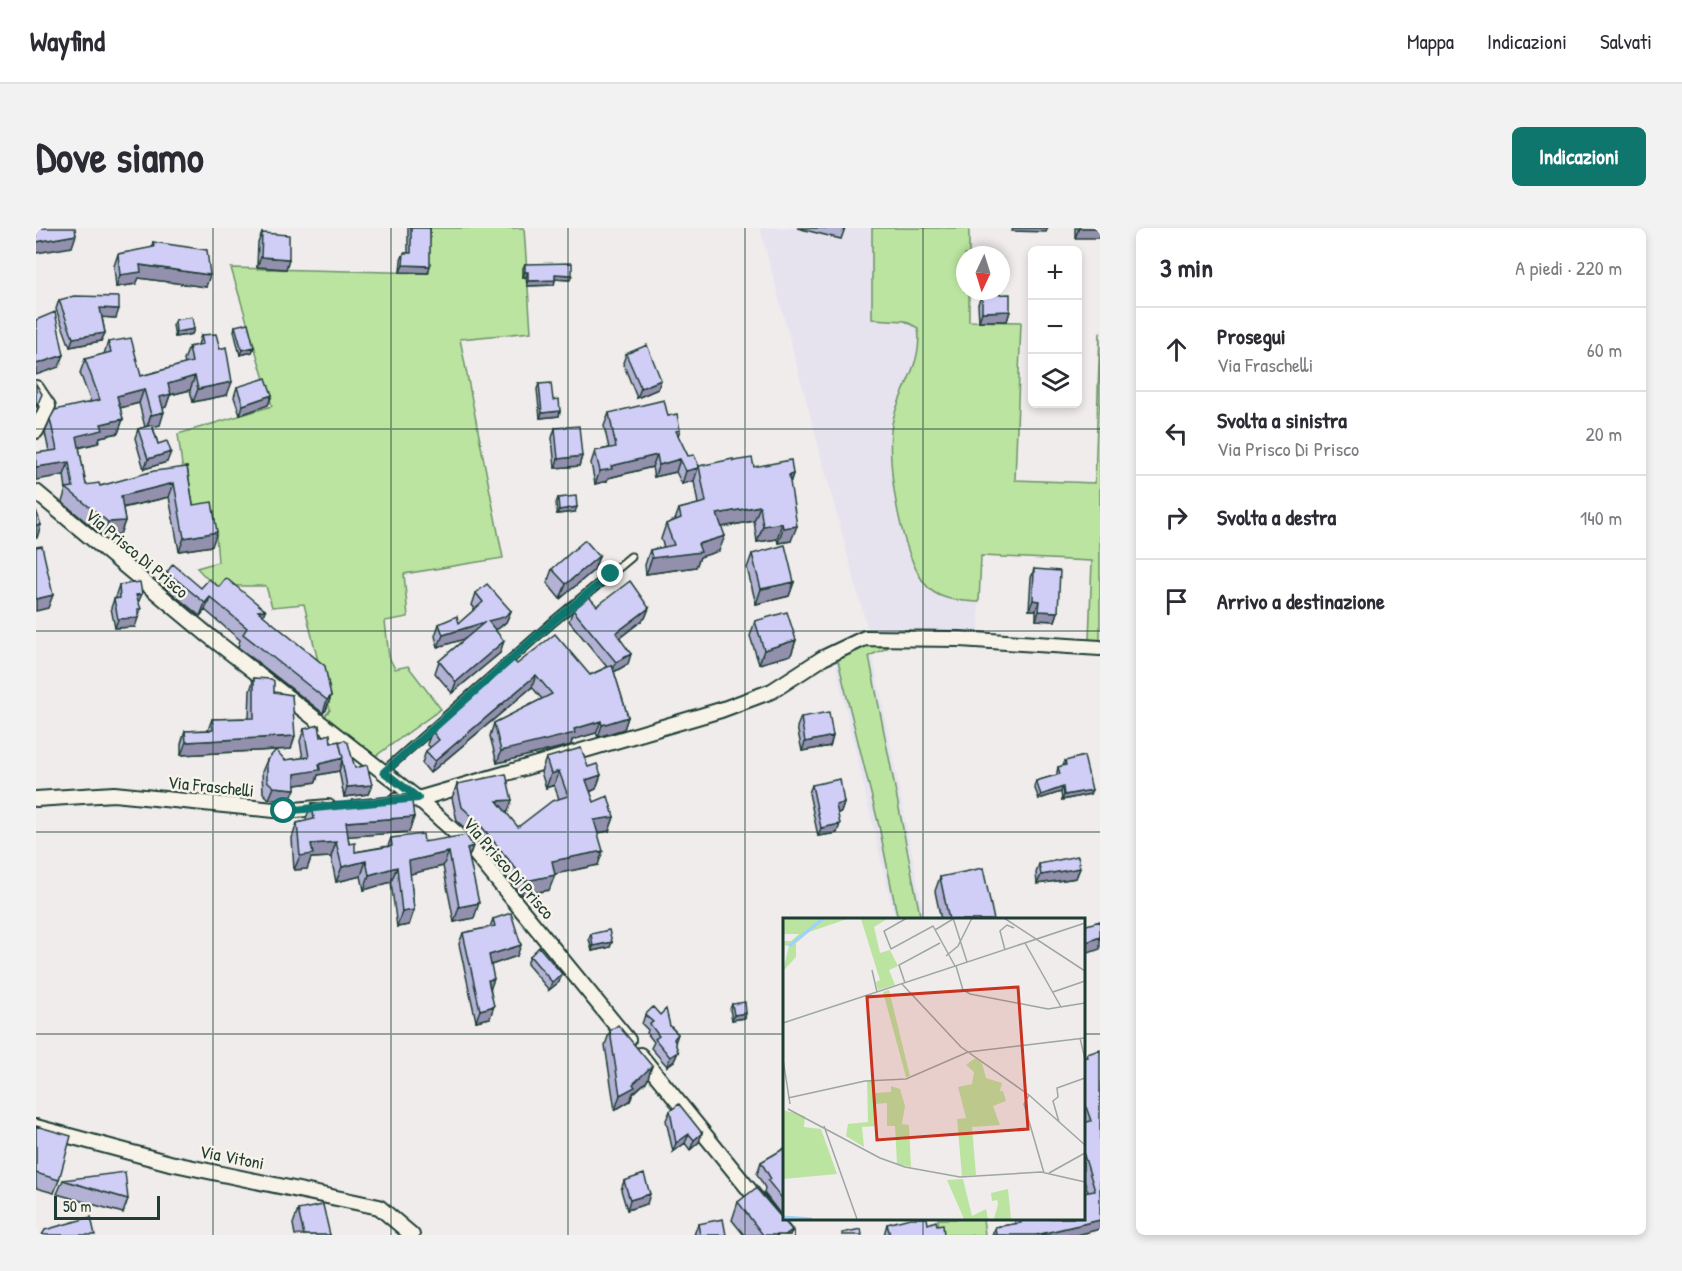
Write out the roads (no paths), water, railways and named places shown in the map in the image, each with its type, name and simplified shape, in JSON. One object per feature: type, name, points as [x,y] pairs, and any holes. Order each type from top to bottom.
[{"type":"street","points":[[36,388],[48,406],[36,431]]},
{"type":"street","name":"Via Prisco Di Prisco","points":[[36,492],[209,636],[418,798],[466,842],[786,1235]]},
{"type":"street","points":[[384,802],[418,798],[721,710],[772,692],[823,658],[865,638],[960,639],[1100,648]]},
{"type":"street","name":"Via Fraschelli","points":[[36,799],[114,794],[284,811],[339,806]]},
{"type":"street","name":"Via Vitoni","points":[[36,1127],[170,1163],[379,1207],[412,1235]]},
{"type":"lane","points":[[384,772],[554,621],[631,557]]}]
